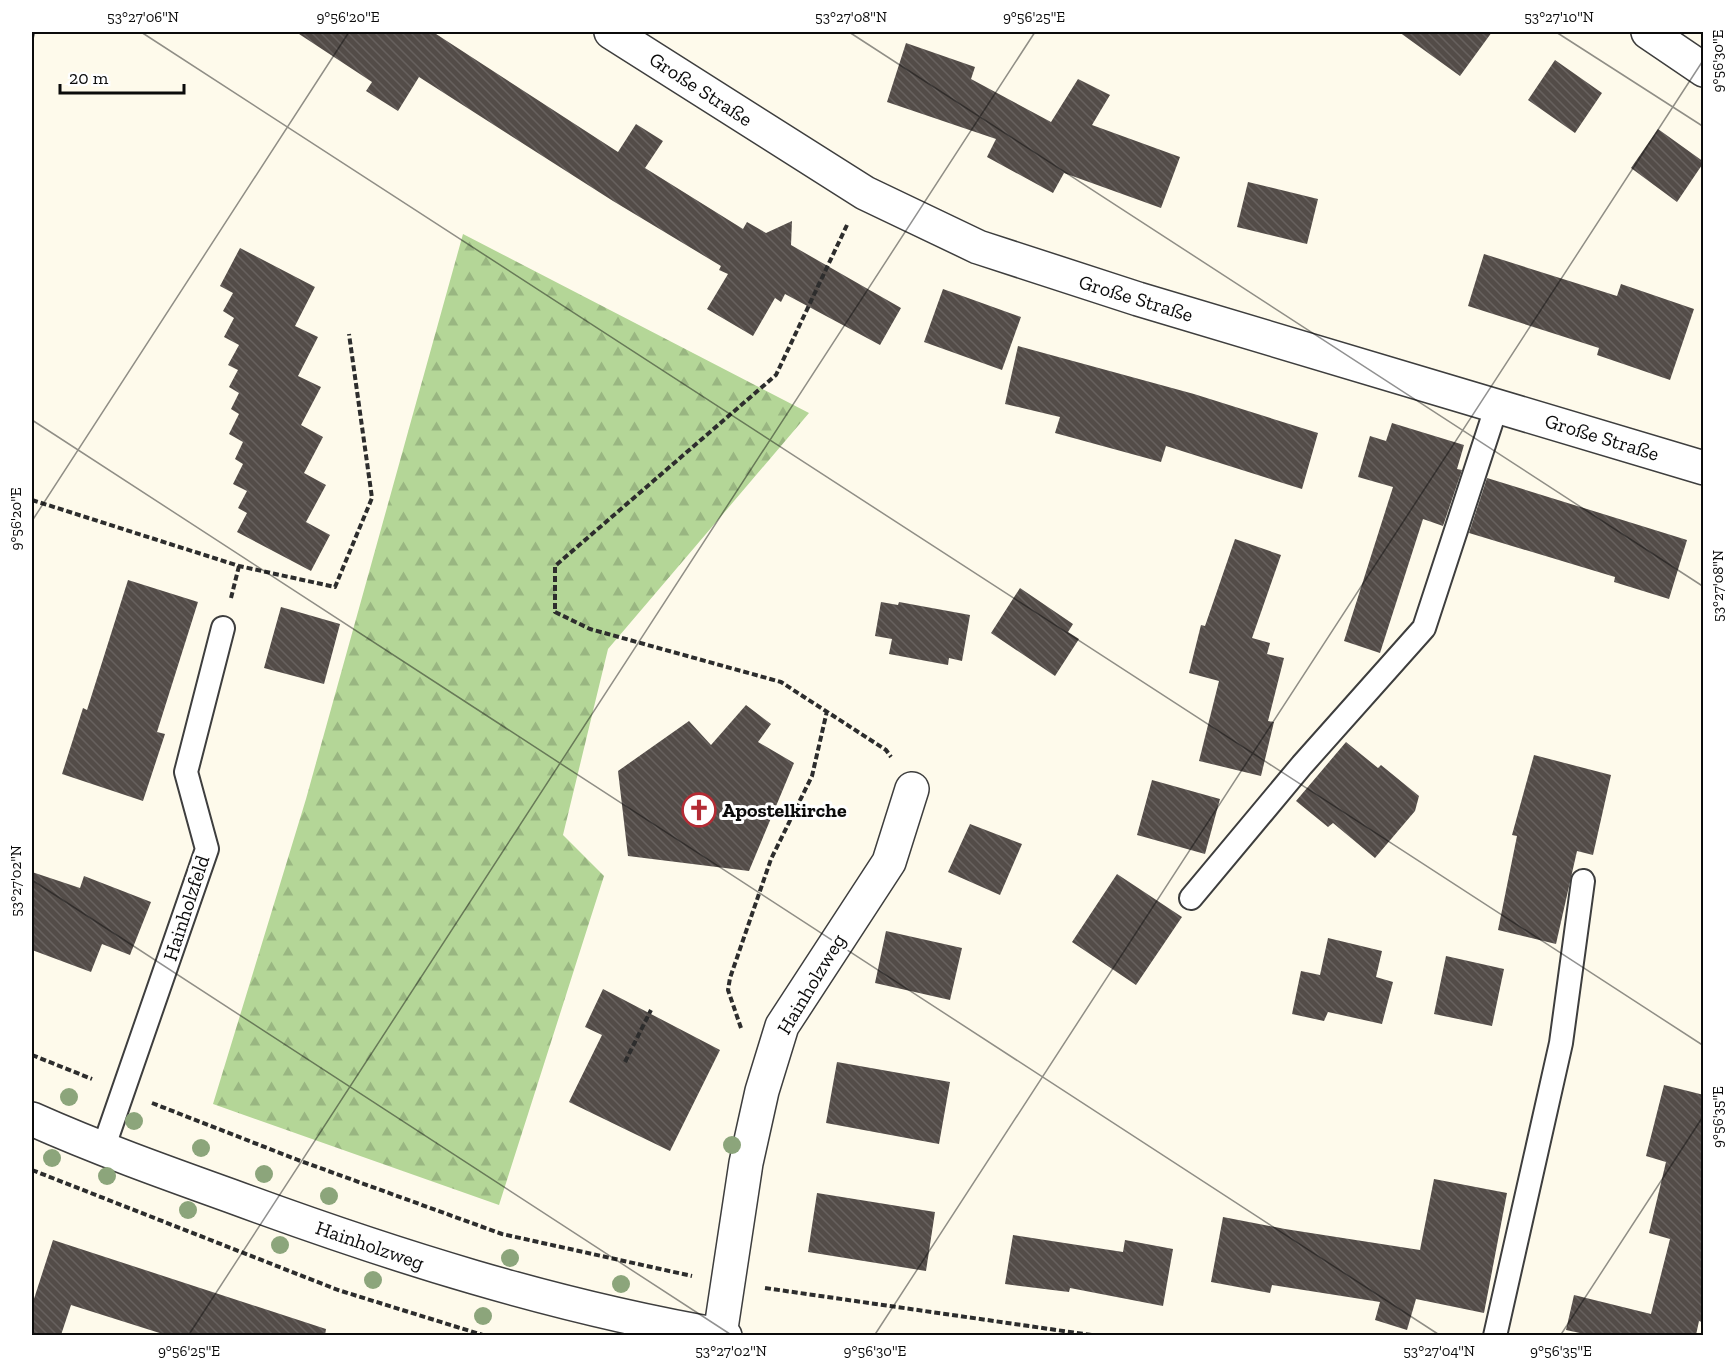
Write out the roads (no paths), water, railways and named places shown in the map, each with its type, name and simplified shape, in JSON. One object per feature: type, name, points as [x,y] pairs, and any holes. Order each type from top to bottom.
[{"type":"street","name":"Große Straße","points":[[611,32],[865,193],[978,247],[1034,266],[1704,468]]},
{"type":"street","points":[[1648,32],[1704,70]]},
{"type":"street","name":"Hainholzweg","points":[[32,1119],[104,1149],[429,1266],[576,1304],[722,1335],[727,1282],[746,1163],[762,1091],[782,1026],[889,862],[912,789]]},
{"type":"lane","points":[[1191,898],[1302,765],[1424,628],[1497,405]]},
{"type":"lane","name":"Hainholzfeld","points":[[104,1149],[207,849],[186,772],[223,628]]},
{"type":"lane","points":[[1494,1335],[1561,1043],[1583,881]]},
{"type":"place","name":"Apostelkirche","points":[[699,810]]}]
